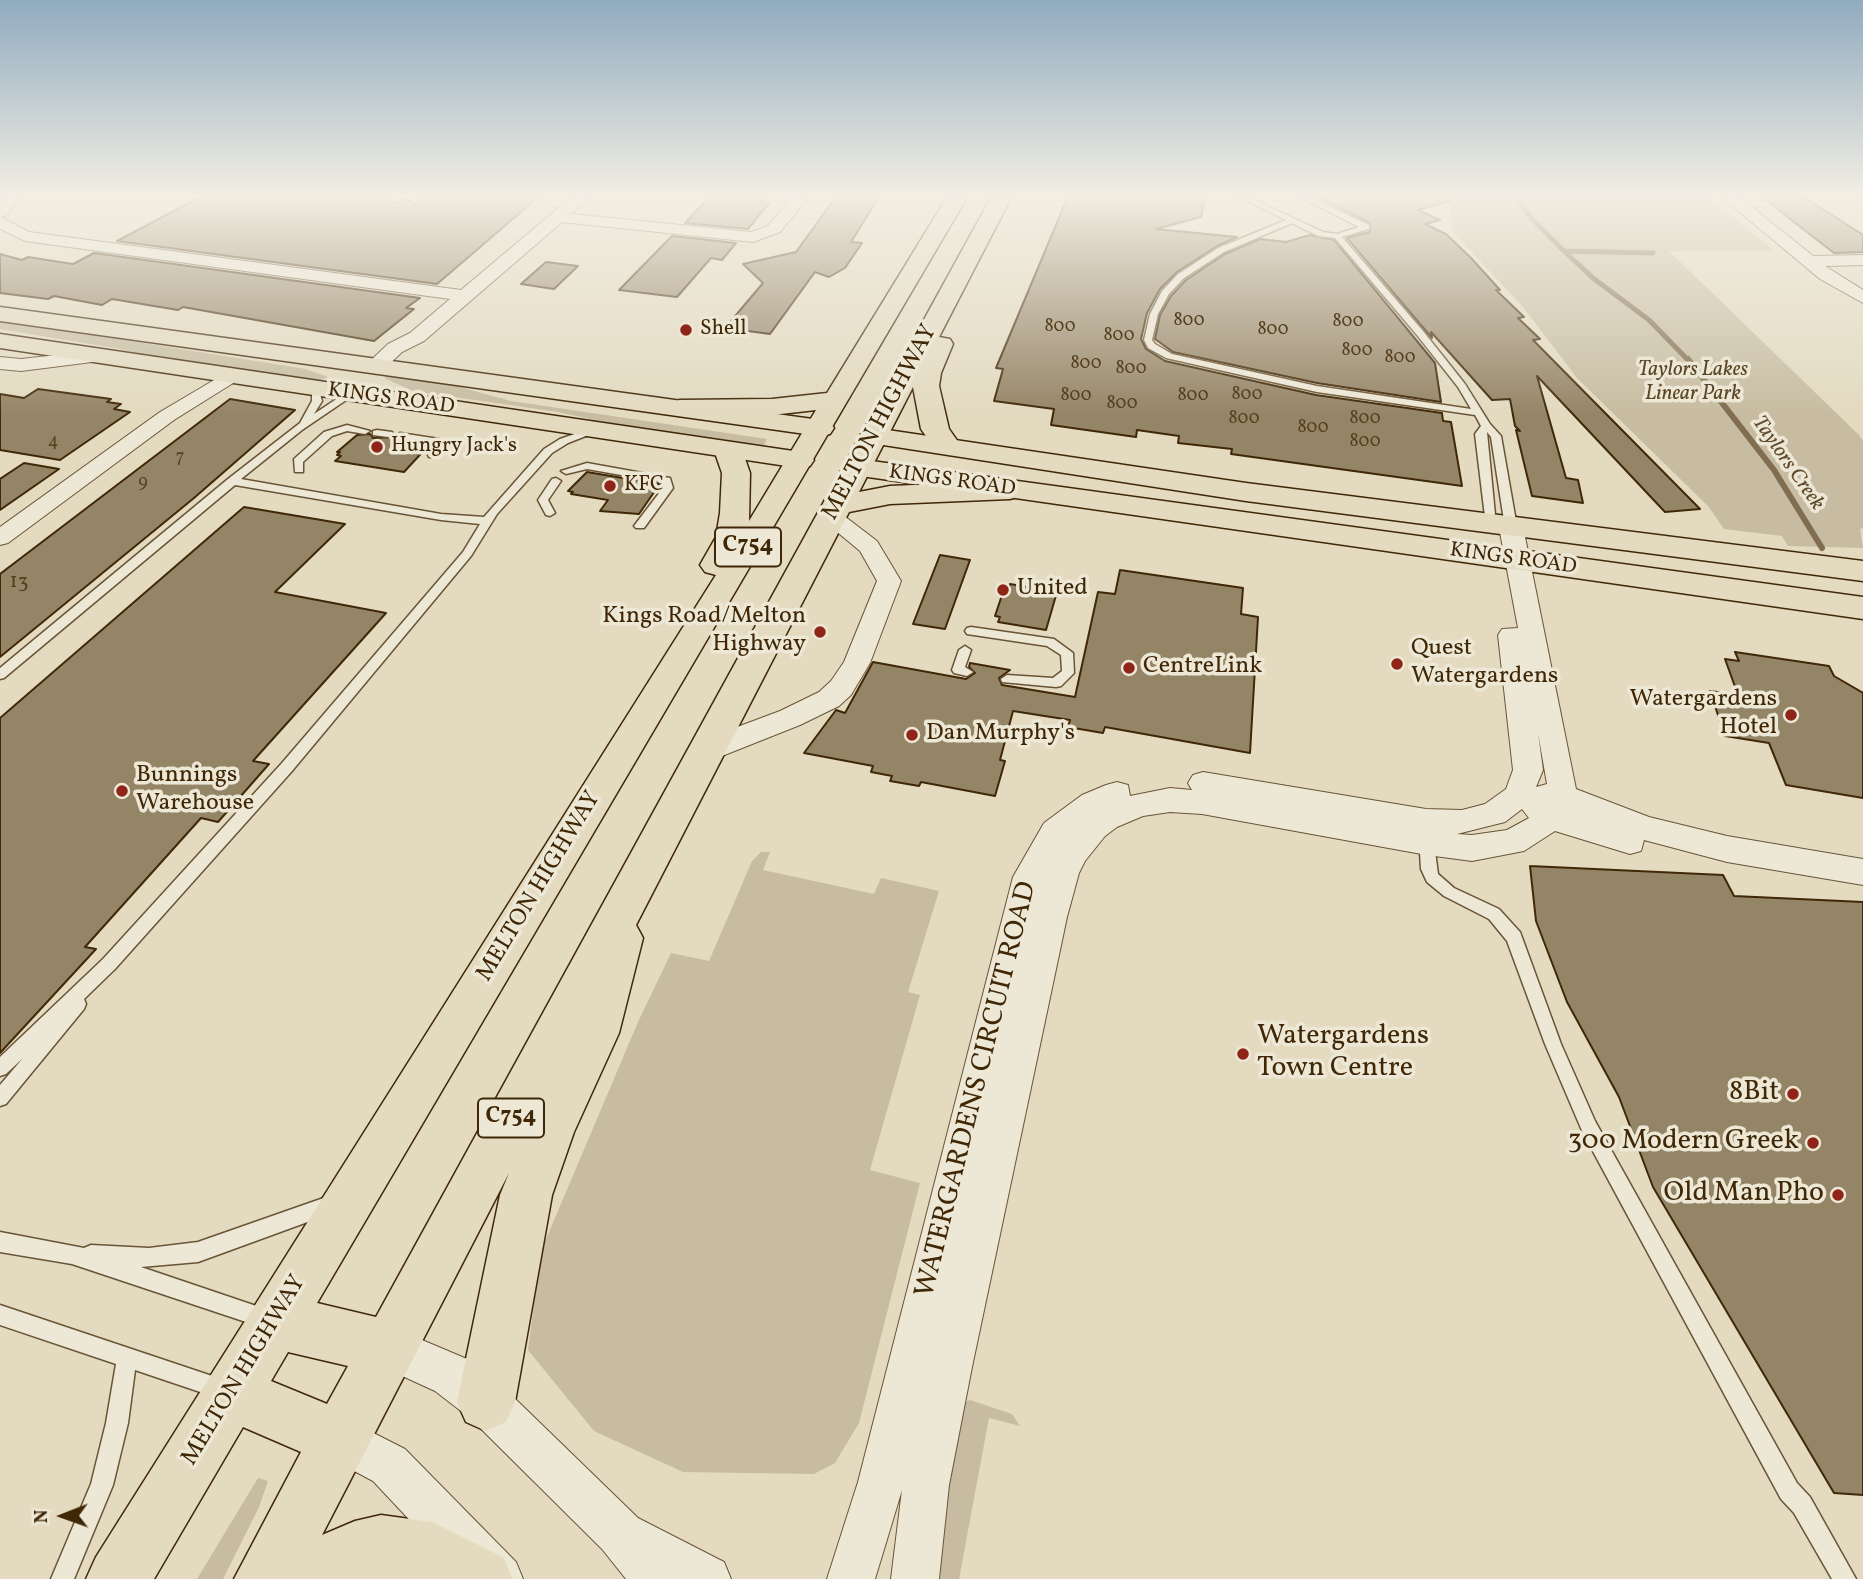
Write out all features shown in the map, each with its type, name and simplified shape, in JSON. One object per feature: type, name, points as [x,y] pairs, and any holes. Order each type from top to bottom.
[{"type":"main road","name":"MELTON HIGHWAY","points":[[118,1579],[696,634],[915,268]]},
{"type":"main road","name":"MELTON HIGHWAY","points":[[266,1579],[964,268]]},
{"type":"main road","points":[[947,446],[935,429],[926,380],[971,285],[975,268]]},
{"type":"main road","name":"KINGS ROAD","points":[[0,314],[947,446],[1080,469],[1501,526],[1863,570]]},
{"type":"main road","points":[[127,332],[193,349],[334,370],[348,380],[350,394]]},
{"type":"main road","points":[[0,333],[100,349],[147,365]]},
{"type":"main road","name":"KINGS ROAD","points":[[0,341],[728,450],[1863,608]]},
{"type":"main road","points":[[381,368],[372,378],[389,389],[531,412],[554,424]]},
{"type":"main road","points":[[680,408],[772,407],[836,400]]},
{"type":"main road","points":[[696,634],[717,563],[734,525],[736,473],[728,450]]},
{"type":"main road","points":[[834,511],[890,495],[1010,490]]},
{"type":"main road","points":[[486,1402],[526,1195],[551,1127],[596,1033],[633,889]]},
{"type":"main road","points":[[275,1321],[389,1348]]},
{"type":"main road","points":[[232,1393],[340,1439]]},
{"type":"main road","points":[[312,1579],[333,1563],[355,1552],[381,1546],[432,1553],[481,1579]]},
{"type":"street","points":[[257,268],[465,296]]},
{"type":"street","points":[[381,368],[411,348],[417,337],[498,268]]},
{"type":"street","points":[[1818,268],[1863,299]]},
{"type":"street","points":[[0,363],[21,365],[93,357]]},
{"type":"street","points":[[0,538],[223,375]]},
{"type":"street","points":[[707,750],[790,718],[829,699],[841,688],[857,663],[889,581],[886,571],[869,546],[834,511]]},
{"type":"street","points":[[1501,526],[1528,762],[1525,784],[1518,796],[1556,806],[1654,848],[1727,849],[1863,872]]},
{"type":"street","points":[[1506,559],[1550,725],[1556,806]]},
{"type":"street","name":"WATERGARDENS CIRCUIT ROAD","points":[[846,1575],[881,1482],[1024,894],[1035,863],[1055,832],[1102,799],[1130,789],[1167,782],[1204,783],[1426,832],[1472,848],[1500,846],[1528,835],[1556,806]]},
{"type":"street","name":"WATERGARDENS CIRCUIT ROAD","points":[[915,1579],[916,1550],[947,1379],[1051,917],[1063,872],[1075,850],[1094,827],[1106,819],[1138,805],[1170,800],[1426,832],[1446,823],[1479,819],[1494,814],[1518,796]]},
{"type":"street","points":[[389,1348],[451,1375],[486,1402],[619,1532],[657,1579]]},
{"type":"street","points":[[340,1439],[389,1465],[499,1579]]},
{"type":"street","points":[[619,1532],[707,1579]]},
{"type":"lane","points":[[1193,268],[1165,293],[1154,314],[1148,340],[1151,346],[1169,356],[1317,389],[1479,413]]},
{"type":"lane","points":[[1364,268],[1420,332],[1486,426],[1496,436],[1499,445],[1501,526]]},
{"type":"lane","points":[[299,428],[317,401],[315,389]]},
{"type":"lane","points":[[0,675],[232,481],[299,428],[350,394]]},
{"type":"lane","points":[[548,451],[554,424]]},
{"type":"lane","points":[[1486,426],[1480,434],[1501,526]]},
{"type":"lane","points":[[299,470],[298,461],[328,434],[346,428],[365,431]]},
{"type":"lane","points":[[0,1098],[109,964],[338,709],[467,554],[488,521],[548,451],[573,437],[596,430]]},
{"type":"lane","points":[[400,436],[435,441],[438,445],[433,455]]},
{"type":"lane","points":[[566,471],[587,466],[666,480],[668,488],[640,526]]},
{"type":"lane","points":[[232,481],[441,517],[488,521]]},
{"type":"lane","points":[[550,513],[543,500],[555,481]]},
{"type":"lane","points":[[971,631],[1051,642],[1067,653],[1068,673],[1056,683],[1007,678]]},
{"type":"lane","points":[[964,650],[958,670],[967,672]]},
{"type":"lane","points":[[1426,832],[1432,878],[1449,892],[1494,914],[1514,937],[1553,1044],[1589,1127],[1789,1491],[1802,1505],[1845,1579]]},
{"type":"lane","points":[[0,1068],[109,964]]},
{"type":"lane","points":[[0,1241],[72,1254],[149,1258],[198,1252],[349,1198]]},
{"type":"lane","points":[[72,1254],[224,1307],[275,1321]]},
{"type":"lane","points":[[0,1315],[232,1393]]},
{"type":"lane","points":[[62,1579],[102,1485],[117,1423],[127,1356]]},
{"type":"green space","name":"Taylors Lakes Linear Park","points":[[1486,268],[1686,268],[1863,441],[1863,528],[1860,529],[1863,548],[1788,546],[1782,536],[1724,529],[1708,506],[1577,378],[1523,307]]},
{"type":"green space","points":[[0,320],[306,369],[328,377],[317,382],[177,362],[120,349],[0,329]]},
{"type":"green space","points":[[389,376],[445,383],[511,401],[767,439],[764,445],[746,445],[645,431],[558,412],[413,391],[384,378]]},
{"type":"green space","points":[[761,852],[770,852],[763,870],[874,894],[881,878],[939,891],[908,992],[920,995],[870,1170],[920,1183],[859,1423],[835,1463],[814,1474],[683,1472],[594,1431],[528,1350],[541,1251],[638,1022],[671,953],[709,961],[752,861]]},
{"type":"green space","points":[[970,1400],[1012,1414],[1020,1426],[989,1418],[959,1579],[931,1579],[955,1407]]},
{"type":"green space","points":[[258,1478],[268,1481],[259,1507],[223,1579],[197,1579]]},
{"type":"building","points":[[0,268],[200,268],[420,298],[406,308],[414,309],[374,341],[183,307],[178,310],[112,299],[102,305],[54,296],[48,299],[0,293]]},
{"type":"building","points":[[316,268],[456,268],[437,284]]},
{"type":"building","points":[[540,268],[576,268],[554,289],[521,284]]},
{"type":"building","points":[[641,268],[703,268],[677,297],[619,290]]},
{"type":"building","points":[[747,268],[845,268],[829,277],[815,272],[770,334],[725,328],[763,283]]},
{"type":"building","points":[[1038,268],[1184,268],[1160,289],[1147,313],[1141,339],[1146,349],[1165,361],[1316,395],[1442,413],[1443,421],[1451,422],[1462,486],[1231,454],[1232,449],[1178,443],[1179,436],[1137,430],[1136,437],[1051,425],[1054,409],[994,401],[1003,369],[996,368]]},
{"type":"building","points":[[1204,268],[1357,268],[1435,363],[1441,402],[1317,383],[1173,352],[1155,339],[1160,315],[1171,296],[1186,280]]},
{"type":"building","points":[[1372,268],[1480,268],[1500,290],[1496,290],[1524,317],[1518,318],[1540,339],[1533,340],[1700,509],[1665,512],[1537,376],[1566,478],[1578,480],[1583,503],[1532,496],[1516,430],[1520,431],[1515,426],[1510,399],[1492,400],[1431,332],[1432,338]]},
{"type":"building","points":[[38,389],[111,399],[107,402],[121,404],[114,409],[130,412],[60,460],[0,450],[0,394],[24,398]]},
{"type":"building","points":[[230,399],[295,410],[194,498],[0,657],[0,574]]},
{"type":"building","name":"Hungry Jack's","points":[[370,434],[373,438],[393,437],[396,441],[428,446],[404,472],[335,461],[341,456],[337,455],[340,452],[337,452],[357,435]]},
{"type":"building","points":[[24,463],[59,469],[0,510],[0,479]]},
{"type":"building","name":"KFC","points":[[587,472],[659,485],[639,514],[600,511],[608,500],[571,494],[573,492],[568,491]]},
{"type":"building","name":"Bunnings Warehouse","points":[[244,507],[345,524],[275,592],[386,613],[253,761],[269,764],[218,822],[201,818],[85,947],[96,949],[0,1053],[0,718]]},
{"type":"building","points":[[940,555],[970,560],[945,629],[913,624]]},
{"type":"building","points":[[1120,570],[1243,588],[1241,614],[1258,617],[1250,753],[1105,727],[1103,733],[1068,727],[1070,720],[1013,711],[1000,760],[1005,761],[995,796],[921,782],[919,786],[890,781],[892,776],[871,772],[873,766],[804,753],[836,710],[845,713],[873,662],[966,679],[975,673],[969,667],[970,663],[1010,670],[999,678],[1002,685],[1075,697],[1098,592],[1115,594]]},
{"type":"building","points":[[1010,584],[1057,592],[1046,630],[998,622],[1000,617],[995,616],[1004,589],[1008,590]]},
{"type":"building","name":"Watergardens Hotel","points":[[1735,652],[1829,666],[1834,676],[1863,693],[1863,798],[1786,785],[1769,743],[1725,736],[1710,691],[1738,695],[1725,659],[1739,661]]},
{"type":"building","points":[[1530,866],[1723,875],[1734,896],[1863,902],[1863,1495],[1834,1493],[1653,1187],[1619,1097],[1567,1002],[1536,921]]},
{"type":"waterway","name":"Taylors Creek","points":[[1582,268],[1649,320],[1689,361]]},
{"type":"waterway","name":"Taylors Creek","points":[[1688,359],[1774,470],[1822,548]]},
{"type":"place","name":"Shell","points":[[686,330]]},
{"type":"place","name":"Hungry Jack's","points":[[377,447]]},
{"type":"place","name":"KFC","points":[[610,486]]},
{"type":"place","name":"United","points":[[1003,590]]},
{"type":"place","name":"Kings Road/Melton Highway","points":[[820,632]]},
{"type":"place","name":"Quest Watergardens","points":[[1397,664]]},
{"type":"place","name":"CentreLink","points":[[1129,668]]},
{"type":"place","name":"Watergardens Hotel","points":[[1791,715]]},
{"type":"place","name":"Dan Murphy's","points":[[912,735]]},
{"type":"place","name":"Bunnings Warehouse","points":[[122,791]]},
{"type":"place","name":"Watergardens Town Centre","points":[[1243,1054]]},
{"type":"place","name":"8Bit","points":[[1793,1094]]},
{"type":"place","name":"300 Modern Greek","points":[[1813,1143]]},
{"type":"place","name":"Old Man Pho","points":[[1838,1195]]}]
